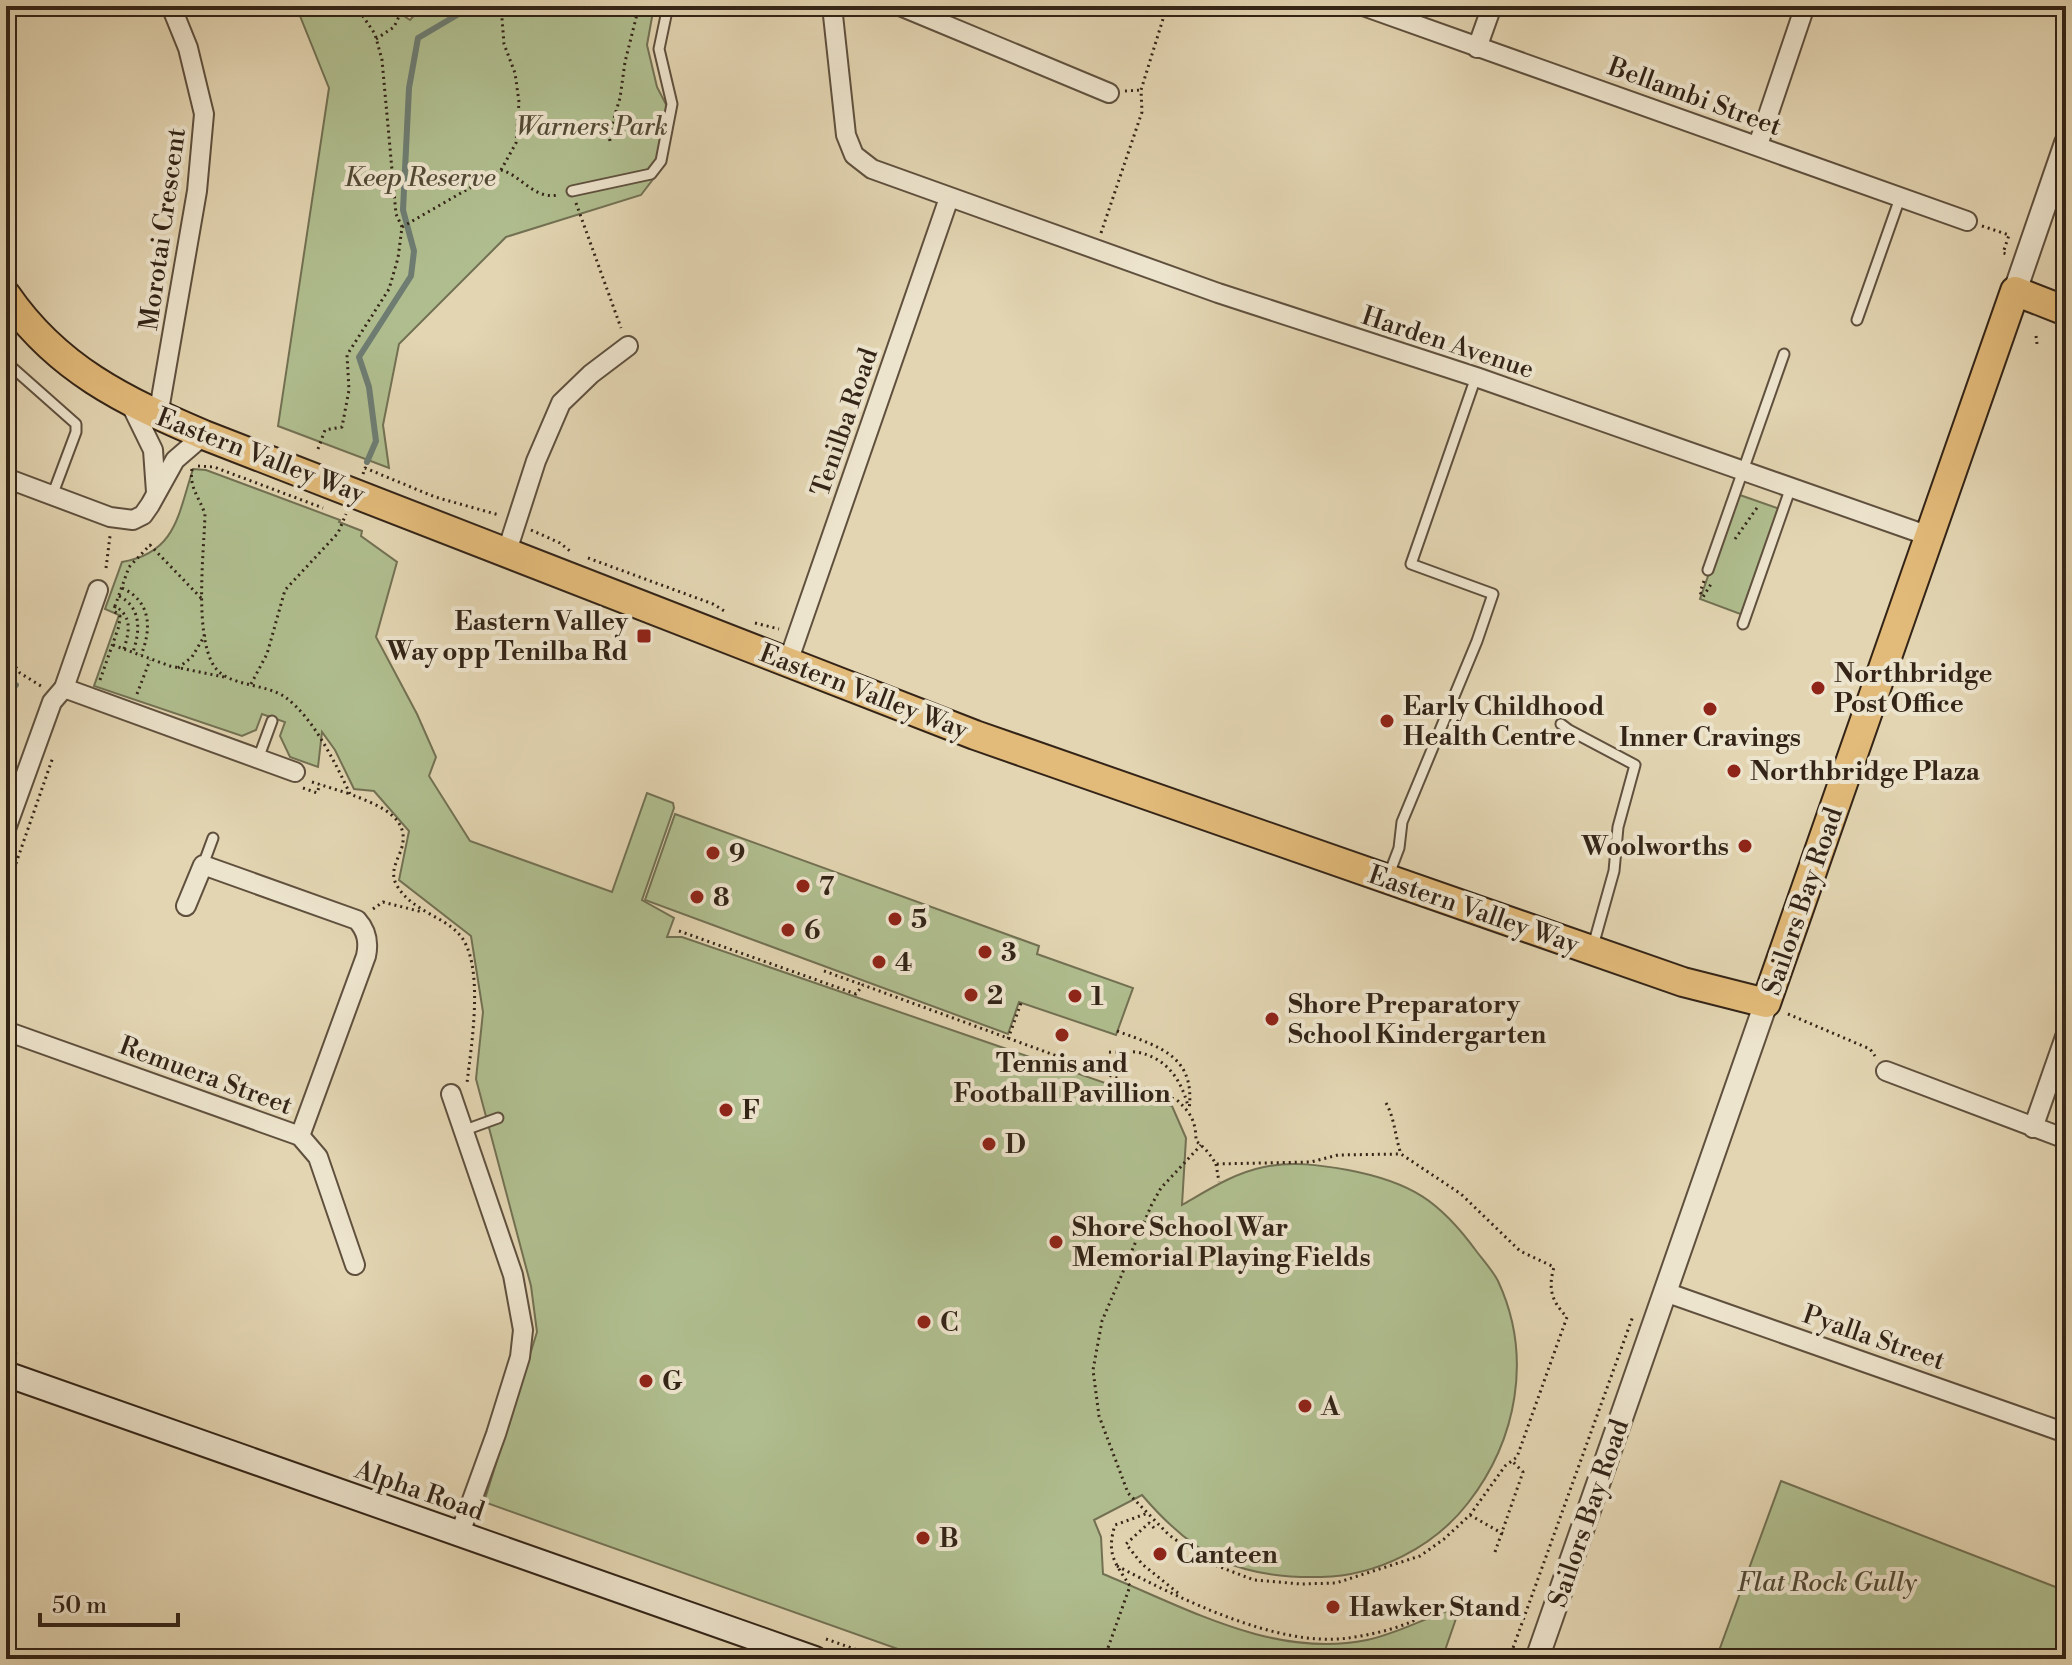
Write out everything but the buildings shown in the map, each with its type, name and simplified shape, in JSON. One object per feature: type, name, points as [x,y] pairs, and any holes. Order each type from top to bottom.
[{"type":"main road","points":[[2015,291],[2066,311]]},
{"type":"main road","name":"Sailors Bay Road","points":[[1777,1009],[1929,536],[2015,291]]},
{"type":"main road","name":"Eastern Valley Way","points":[[6,295],[26,321],[57,352],[91,379],[130,403],[204,435],[507,551],[793,649],[975,735],[1592,951],[1777,1009]]},
{"type":"main road","name":"Alpha Road","points":[[6,1374],[460,1533],[818,1648]]},
{"type":"street","name":"Morotai Crescent","points":[[158,416],[197,191],[204,114],[188,48],[171,6]]},
{"type":"street","name":"Harden Avenue","points":[[832,6],[844,124],[854,155],[882,174],[1218,293],[1476,377],[1929,536]]},
{"type":"street","points":[[900,6],[1109,93]]},
{"type":"street","name":"Bellambi Street","points":[[1363,6],[1967,221]]},
{"type":"street","points":[[1477,48],[1492,6]]},
{"type":"street","points":[[1758,145],[1805,6]]},
{"type":"street","name":"Sailors Bay Road","points":[[2015,291],[2066,143]]},
{"type":"street","name":"Tenilba Road","points":[[793,649],[949,198]]},
{"type":"street","points":[[507,551],[536,461],[561,403],[591,374],[628,346]]},
{"type":"street","points":[[130,403],[153,450],[156,492]]},
{"type":"street","points":[[6,478],[110,517],[133,520],[143,515],[175,460],[204,435]]},
{"type":"street","points":[[6,829],[52,702],[64,688],[98,590]]},
{"type":"street","points":[[64,688],[258,760],[293,778]]},
{"type":"street","points":[[186,906],[203,865],[357,920],[366,936],[366,956],[300,1136]]},
{"type":"street","name":"Sailors Bay Road","points":[[1537,1659],[1665,1292],[1777,1009]]},
{"type":"street","name":"Remuera Street","points":[[6,1031],[300,1136],[318,1157],[355,1265]]},
{"type":"street","points":[[2033,1128],[2066,1034]]},
{"type":"street","points":[[1886,1071],[2066,1139]]},
{"type":"street","points":[[458,1092],[465,1130],[513,1275],[523,1330],[520,1357],[460,1533]]},
{"type":"street","name":"Pyalla Street","points":[[1665,1292],[2066,1433]]},
{"type":"lane","points":[[572,191],[651,174],[661,161],[672,104],[659,49],[668,6]]},
{"type":"lane","points":[[1857,320],[1900,198]]},
{"type":"lane","points":[[1708,570],[1784,354]]},
{"type":"lane","points":[[6,362],[76,424],[76,432],[52,496]]},
{"type":"lane","points":[[1387,879],[1399,848],[1402,822],[1477,641],[1493,594],[1411,564],[1476,377]]},
{"type":"lane","points":[[1743,624],[1791,487]]},
{"type":"lane","points":[[258,760],[272,721]]},
{"type":"lane","points":[[1561,724],[1636,766],[1618,827],[1614,871],[1592,951]]},
{"type":"lane","points":[[203,865],[213,838]]},
{"type":"lane","points":[[465,1130],[498,1118]]},
{"type":"path","points":[[318,449],[325,430],[342,427],[349,390],[347,355],[389,289],[398,258],[402,227],[396,214],[382,60],[376,39],[356,6]]},
{"type":"path","points":[[376,39],[394,27],[404,6]]},
{"type":"path","points":[[402,227],[501,170],[516,143],[519,102],[515,73],[504,44],[501,6]]},
{"type":"path","points":[[610,141],[639,6]]},
{"type":"path","points":[[1096,248],[1142,112],[1141,90],[1167,6]]},
{"type":"path","points":[[501,170],[510,172],[530,188],[552,197],[572,191],[628,346]]},
{"type":"path","points":[[1967,221],[2009,235],[2003,253],[2007,254]]},
{"type":"path","points":[[2036,336],[2037,344]]},
{"type":"path","points":[[226,677],[214,666],[205,634],[202,599],[205,514],[201,501],[190,486],[191,470],[199,465],[214,467],[331,511]]},
{"type":"path","points":[[365,468],[435,497],[491,512],[560,543],[569,551]]},
{"type":"path","points":[[251,684],[267,654],[285,590],[338,533],[345,516]]},
{"type":"path","points":[[106,568],[109,528]]},
{"type":"path","points":[[97,688],[120,621],[120,616],[114,611],[115,606],[133,561],[150,545],[202,599]]},
{"type":"path","points":[[584,556],[713,604],[735,617]]},
{"type":"path","points":[[122,588],[135,596],[145,610],[149,632],[141,655]]},
{"type":"path","points":[[119,596],[131,605],[138,621],[138,637],[133,652]]},
{"type":"path","points":[[115,606],[125,613],[130,626],[124,649]]},
{"type":"path","points":[[747,621],[793,649]]},
{"type":"path","points":[[178,668],[192,657],[205,634]]},
{"type":"path","points":[[113,645],[178,668],[226,677],[285,697],[331,753],[350,794]]},
{"type":"path","points":[[135,702],[151,659]]},
{"type":"path","points":[[6,661],[13,663],[20,673],[41,686]]},
{"type":"path","points":[[6,892],[53,758]]},
{"type":"path","points":[[293,778],[317,793],[320,784]]},
{"type":"path","points":[[293,778],[320,784],[381,807],[402,826],[405,838],[393,868],[397,887],[423,912],[459,933],[473,962],[473,1029],[458,1092]]},
{"type":"path","points":[[357,920],[383,902],[423,912]]},
{"type":"path","points":[[679,931],[856,994],[863,985]]},
{"type":"path","points":[[824,971],[1177,1100],[1189,1110]]},
{"type":"path","points":[[1008,1039],[1021,1003]]},
{"type":"path","points":[[1777,1009],[1870,1049],[1886,1071]]},
{"type":"path","points":[[1117,1031],[1157,1046],[1179,1064],[1191,1090],[1189,1110]]},
{"type":"path","points":[[1109,1052],[1142,1053],[1163,1063],[1179,1080],[1196,1124],[1196,1141],[1208,1151],[1216,1164],[1219,1182]]},
{"type":"path","points":[[1386,1103],[1392,1113],[1394,1135],[1401,1154]]},
{"type":"path","points":[[1201,1145],[1161,1188],[1102,1321],[1093,1370],[1099,1416],[1128,1493],[1187,1550],[1207,1562],[1254,1580],[1336,1583],[1413,1560],[1444,1539],[1470,1515],[1505,1466],[1517,1457],[1567,1317],[1556,1306],[1551,1295],[1550,1280],[1554,1267],[1520,1251],[1461,1194],[1401,1154],[1338,1155],[1311,1162],[1216,1164]]},
{"type":"path","name":"Sailors Bay Road","points":[[1509,1659],[1633,1316]]},
{"type":"path","points":[[1495,1552],[1523,1472],[1512,1461]]},
{"type":"path","points":[[1104,1659],[1130,1586],[1112,1558],[1115,1525],[1148,1513]]},
{"type":"path","points":[[1470,1515],[1503,1535]]},
{"type":"path","points":[[1154,1528],[1149,1523],[1126,1544],[1142,1564],[1180,1596]]},
{"type":"path","points":[[1117,1566],[1180,1596],[1256,1626],[1312,1640],[1346,1638],[1392,1629],[1448,1604],[1464,1603]]},
{"type":"path","points":[[818,1648],[883,1659]]},
{"type":"green space","name":"Keep Reserve","points":[[296,6],[389,6],[410,20],[423,6],[654,6],[647,45],[657,87],[674,120],[660,170],[641,195],[506,237],[399,344],[383,425],[389,468],[278,426],[329,88]]},
{"type":"green space","name":"Shore School War Memorial Playing Fields","points":[[193,469],[206,470],[340,520],[362,531],[361,536],[397,562],[376,637],[436,757],[429,776],[470,841],[612,892],[647,793],[673,803],[674,808],[642,900],[674,918],[667,937],[682,937],[1172,1106],[1186,1138],[1182,1205],[1242,1173],[1274,1165],[1306,1164],[1348,1170],[1390,1181],[1422,1196],[1450,1219],[1498,1281],[1509,1309],[1517,1368],[1508,1425],[1498,1452],[1468,1503],[1439,1533],[1403,1556],[1363,1571],[1321,1577],[1292,1577],[1242,1568],[1200,1549],[1142,1495],[1094,1520],[1101,1537],[1103,1574],[1199,1615],[1265,1636],[1332,1644],[1367,1640],[1460,1607],[1442,1659],[926,1659],[484,1502],[537,1332],[531,1286],[476,1079],[483,1012],[471,936],[399,880],[409,831],[374,791],[354,789],[335,750],[322,732],[318,767],[290,757],[280,736],[285,722],[262,714],[256,730],[242,736],[94,686],[119,615],[105,609],[122,562],[154,550],[164,541],[178,516]]},
{"type":"green space","points":[[1737,494],[1780,509],[1743,615],[1700,599]]},
{"type":"green space","points":[[675,814],[1039,946],[1037,954],[1133,988],[1116,1035],[1019,1002],[1008,1034],[645,900]]},
{"type":"green space","name":"Flat Rock Gully","points":[[1781,1481],[2066,1591],[2066,1659],[1716,1659]]},
{"type":"waterway","points":[[367,462],[376,441],[369,387],[359,357],[411,276],[414,251],[403,210],[409,88],[418,38],[457,15]]},
{"type":"waterway","points":[[6,681],[16,685]]},
{"type":"place","name":"Eastern Valley Way opp Tenilba Rd","points":[[644,636]]},
{"type":"place","name":"Northbridge Post Office","points":[[1818,688]]},
{"type":"place","name":"Inner Cravings","points":[[1710,709]]},
{"type":"place","name":"Early Childhood Health Centre","points":[[1387,721]]},
{"type":"place","name":"Northbridge Plaza","points":[[1734,771]]},
{"type":"place","name":"Woolworths","points":[[1745,846]]},
{"type":"place","name":"9","points":[[713,853]]},
{"type":"place","name":"7","points":[[803,886]]},
{"type":"place","name":"8","points":[[697,897]]},
{"type":"place","name":"5","points":[[895,919]]},
{"type":"place","name":"6","points":[[788,930]]},
{"type":"place","name":"3","points":[[985,952]]},
{"type":"place","name":"4","points":[[879,962]]},
{"type":"place","name":"2","points":[[971,995]]},
{"type":"place","name":"1","points":[[1075,996]]},
{"type":"place","name":"Shore Preparatory School Kindergarten","points":[[1272,1019]]},
{"type":"place","name":"Tennis and Football Pavillion","points":[[1062,1035]]},
{"type":"place","name":"F","points":[[726,1110]]},
{"type":"place","name":"D","points":[[989,1144]]},
{"type":"place","name":"Shore School War Memorial Playing Fields","points":[[1056,1242]]},
{"type":"place","name":"C","points":[[924,1322]]},
{"type":"place","name":"G","points":[[646,1381]]},
{"type":"place","name":"A","points":[[1305,1406]]},
{"type":"place","name":"B","points":[[923,1538]]},
{"type":"place","name":"Canteen","points":[[1160,1554]]},
{"type":"place","name":"Hawker Stand","points":[[1333,1607]]},
{"type":"park label","name":"Warners Park","points":[[592,126]]}]
